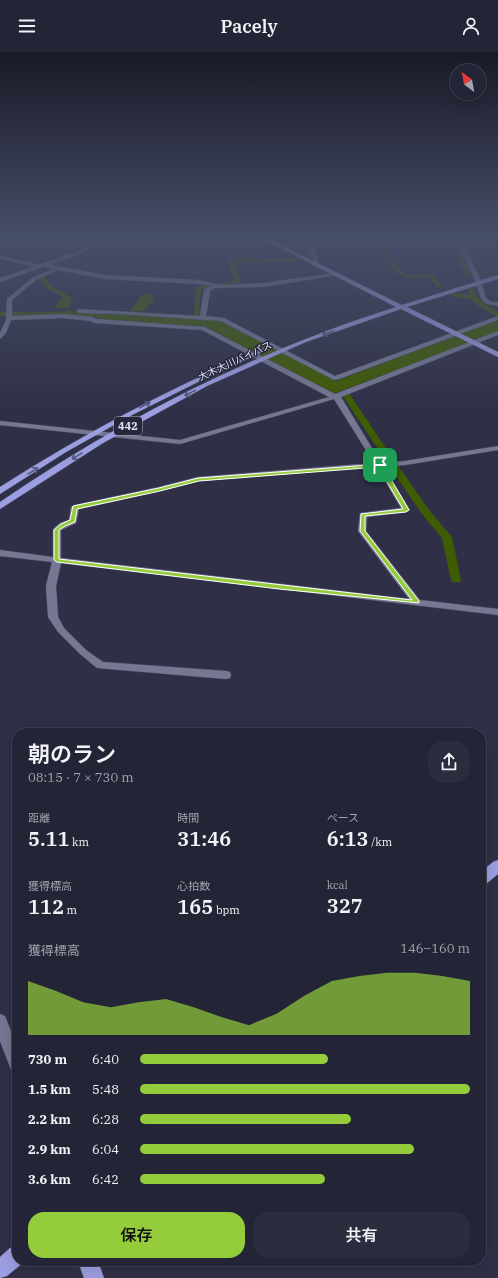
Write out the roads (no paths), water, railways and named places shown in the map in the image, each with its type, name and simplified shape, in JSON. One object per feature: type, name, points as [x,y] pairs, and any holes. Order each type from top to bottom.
[{"type":"highway","points":[[375,295],[498,355]]},
{"type":"highway","name":"大木大川バイパス","points":[[0,506],[113,434],[259,356],[272,346],[312,330],[424,295]]},
{"type":"highway","name":"大木大川バイパス","points":[[0,492],[95,433],[196,379],[437,295]]},
{"type":"highway","points":[[486,876],[498,866]]},
{"type":"highway","points":[[0,1269],[12,1259]]},
{"type":"highway","points":[[90,1266],[94,1278]]},
{"type":"street","points":[[0,337],[6,329],[10,315],[7,300],[13,295]]},
{"type":"street","points":[[204,318],[206,295]]},
{"type":"street","points":[[483,295],[485,302],[498,304]]},
{"type":"street","points":[[10,315],[62,310],[222,319],[280,351],[337,378],[498,318]]},
{"type":"street","points":[[10,315],[64,316],[92,319],[94,321],[203,328],[339,399],[406,510],[363,515],[362,531],[417,602]]},
{"type":"street","points":[[0,423],[180,442],[216,433],[335,397],[472,342],[498,334]]},
{"type":"street","points":[[226,675],[101,665],[93,661],[61,630],[53,617],[51,603],[51,586],[57,560],[57,530],[63,525],[73,521],[75,508],[198,479],[380,465],[432,459],[498,448]]},
{"type":"street","points":[[0,553],[498,612]]},
{"type":"street","points":[[0,1021],[12,1053]]},
{"type":"waterway","points":[[196,316],[197,295]]},
{"type":"waterway","points":[[456,295],[473,297]]},
{"type":"waterway","points":[[473,295],[477,302],[498,315]]},
{"type":"waterway","points":[[0,314],[22,314]]},
{"type":"waterway","points":[[346,395],[391,462]]},
{"type":"waterway","points":[[394,466],[425,512],[447,537],[456,580]]}]
